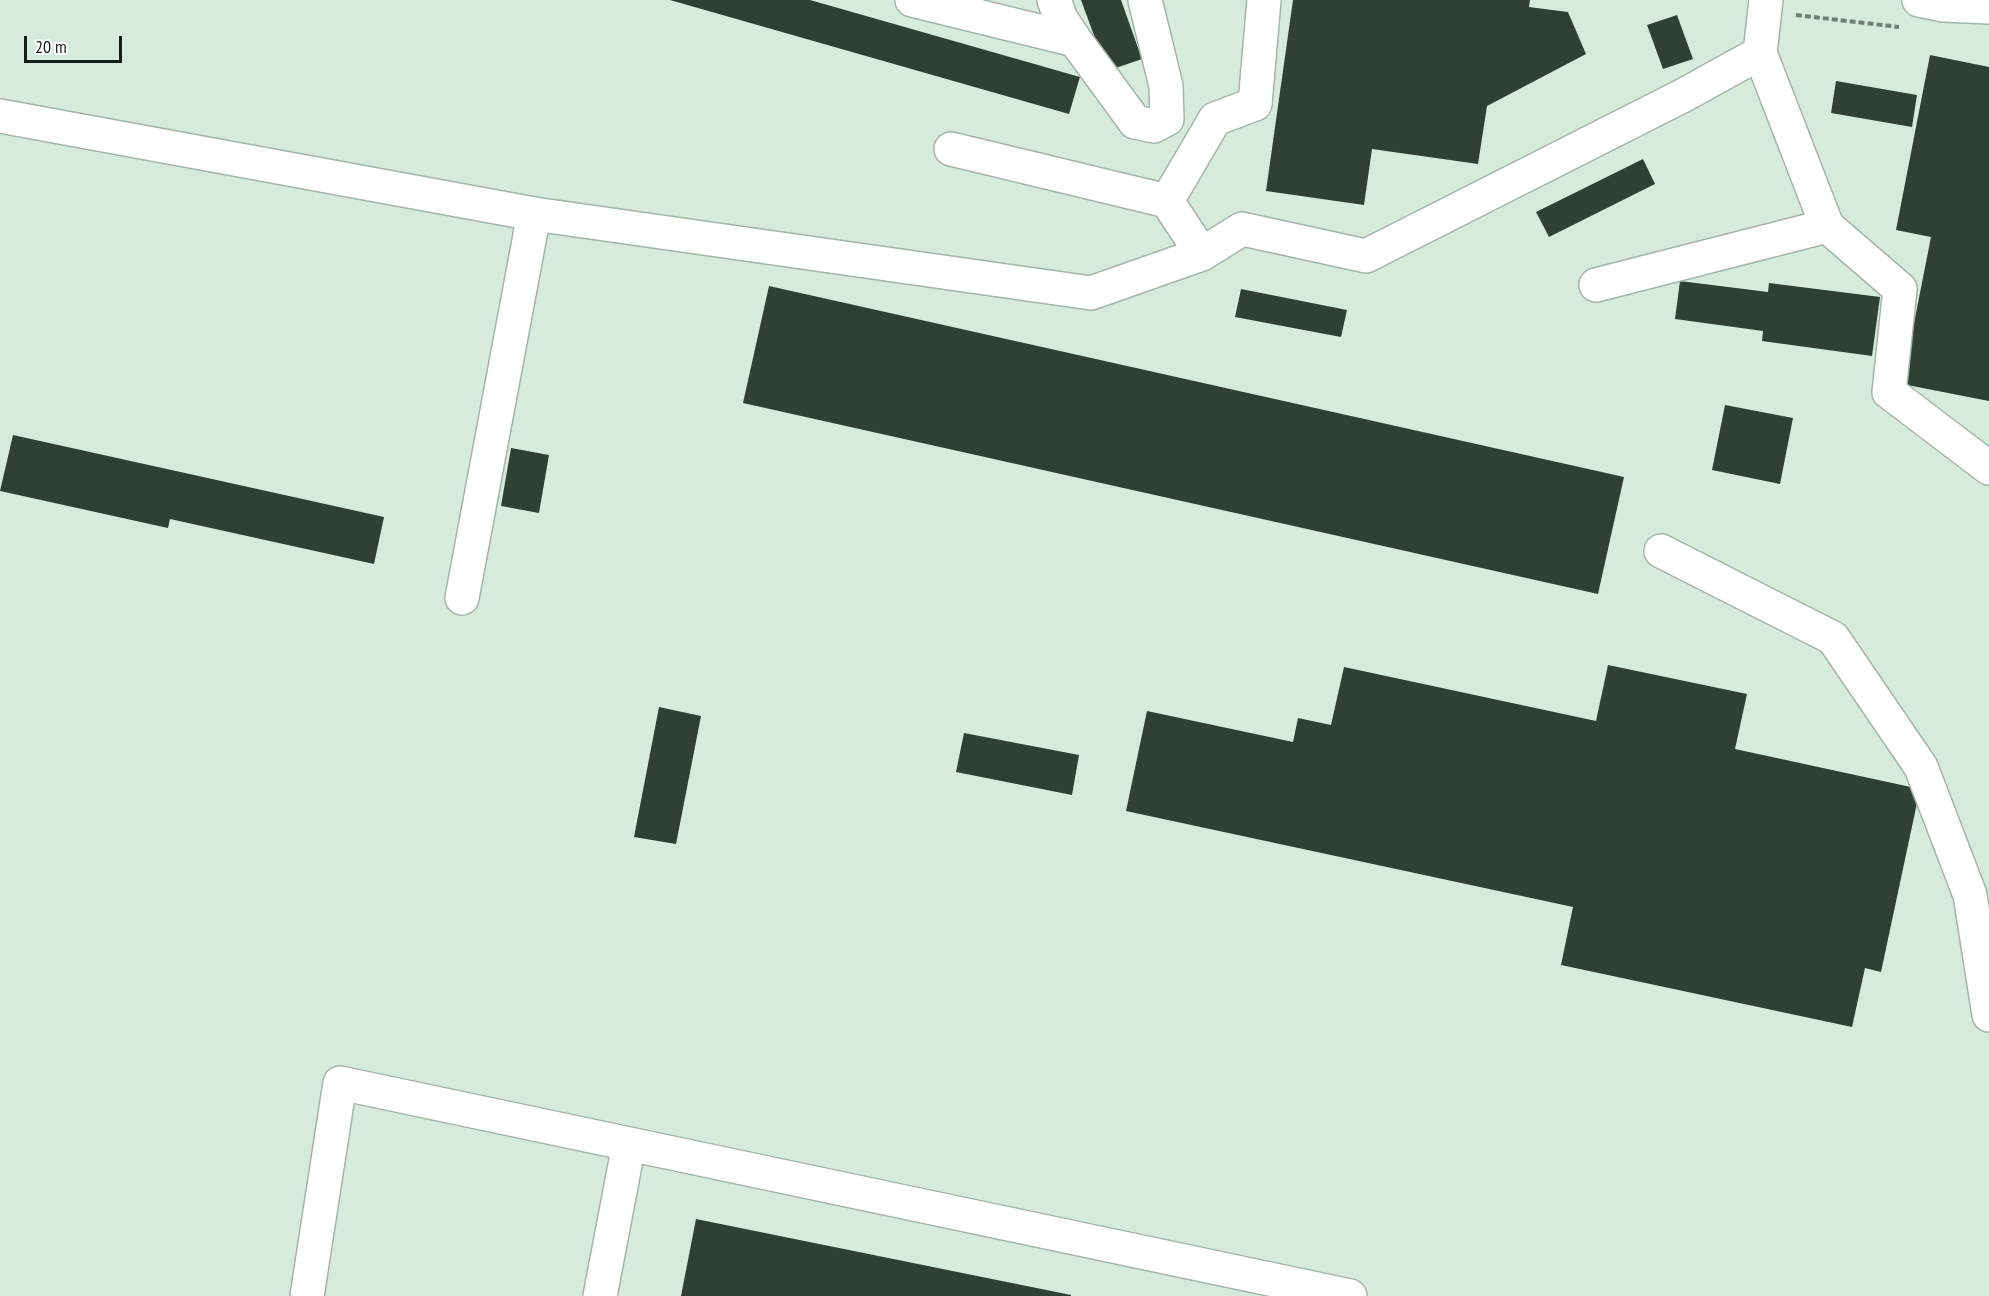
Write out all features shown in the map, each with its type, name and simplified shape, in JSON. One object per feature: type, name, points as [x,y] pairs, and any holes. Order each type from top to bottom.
[{"type":"street","points":[[912,0],[1075,40]]},
{"type":"street","points":[[1054,0],[1061,19],[1135,122],[1154,126],[1167,119],[1166,86],[1145,0]]},
{"type":"street","points":[[1167,201],[1215,120],[1255,104],[1264,0]]},
{"type":"street","points":[[1913,14],[1944,5],[1982,4]]},
{"type":"street","points":[[1765,6],[1760,52],[1827,226],[1900,289],[1888,392],[1989,468]]},
{"type":"street","points":[[0,116],[534,214],[1091,293],[1202,254],[1242,229],[1365,256],[1684,95],[1760,52]]},
{"type":"street","points":[[951,149],[1167,201],[1202,254]]},
{"type":"street","points":[[462,598],[534,214]]},
{"type":"street","points":[[1596,285],[1827,226]]},
{"type":"street","points":[[1661,551],[1833,638],[1921,767],[1970,895],[1989,1015]]},
{"type":"street","points":[[307,1296],[340,1083],[1350,1296]]},
{"type":"street","points":[[600,1296],[629,1144]]},
{"type":"path","points":[[1765,6],[1913,14]]},
{"type":"building","points":[[670,0],[810,0],[1080,77],[1069,114]]},
{"type":"building","points":[[1081,0],[1121,0],[1142,59],[1107,71]]},
{"type":"building","points":[[1293,0],[1530,0],[1529,7],[1568,12],[1586,54],[1487,106],[1478,164],[1372,149],[1364,205],[1266,191]]},
{"type":"building","points":[[1677,15],[1693,59],[1663,69],[1647,25]]},
{"type":"building","points":[[1930,55],[1989,67],[1989,401],[1902,384],[1931,237],[1896,230]]},
{"type":"building","points":[[1836,81],[1917,95],[1912,127],[1831,113]]},
{"type":"building","points":[[1643,159],[1655,184],[1549,237],[1536,212]]},
{"type":"building","points":[[1680,281],[1768,292],[1769,283],[1880,297],[1872,356],[1762,341],[1763,331],[1675,319]]},
{"type":"building","points":[[769,286],[1624,477],[1598,594],[743,403]]},
{"type":"building","points":[[1241,289],[1347,310],[1341,337],[1235,317]]},
{"type":"building","points":[[1725,405],[1793,418],[1780,484],[1712,470]]},
{"type":"building","points":[[13,435],[384,517],[374,564],[170,519],[168,528],[0,491]]},
{"type":"building","points":[[511,448],[549,455],[539,513],[501,506]]},
{"type":"building","points":[[1608,665],[1747,694],[1735,749],[1920,789],[1881,972],[1865,968],[1852,1027],[1561,965],[1573,907],[1126,811],[1147,711],[1293,742],[1298,718],[1331,725],[1344,667],[1596,721]]},
{"type":"building","points":[[659,707],[701,716],[676,844],[634,837]]},
{"type":"building","points":[[964,733],[1079,755],[1072,795],[956,772]]},
{"type":"building","points":[[696,1219],[1071,1295],[1071,1296],[681,1296]]}]
